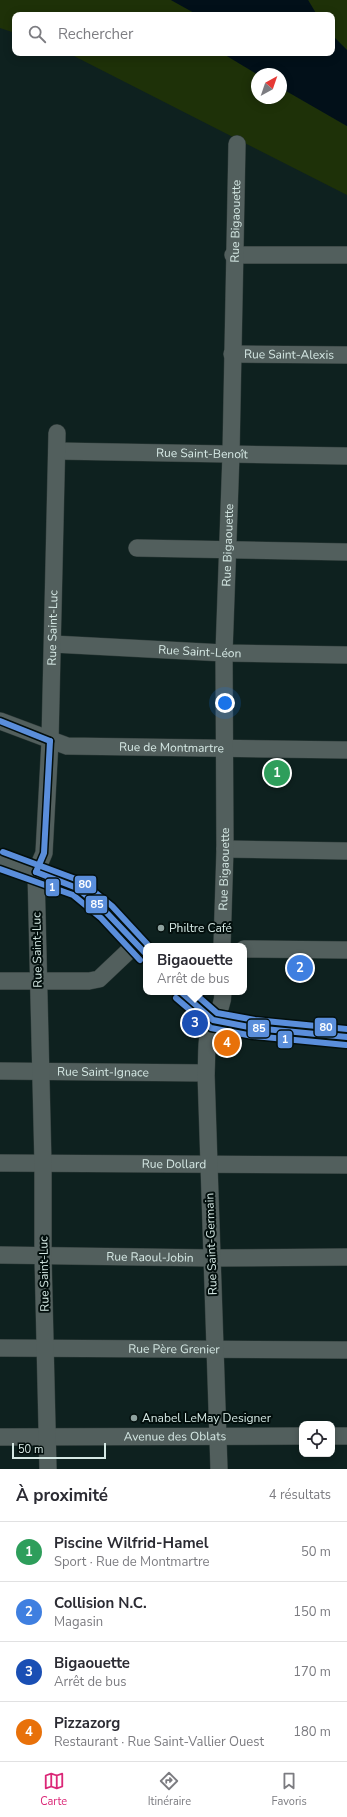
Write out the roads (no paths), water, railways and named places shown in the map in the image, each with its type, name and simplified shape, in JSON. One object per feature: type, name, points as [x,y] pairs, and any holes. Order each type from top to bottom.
[{"type":"street","name":"Rue Bigaouette","points":[[222,943],[224,849],[224,653],[231,454],[233,255],[236,144]]},
{"type":"street","points":[[233,255],[347,255]]},
{"type":"street","name":"Rue Saint-Alexis","points":[[232,354],[347,355]]},
{"type":"street","name":"Rue Saint-Luc","points":[[48,1469],[36,872],[44,853],[50,741],[57,433]]},
{"type":"street","name":"Rue Saint-Benoît","points":[[57,451],[347,456]]},
{"type":"street","points":[[137,548],[227,548],[347,552]]},
{"type":"street","name":"Rue Saint-Léon","points":[[53,644],[224,653],[347,655]]},
{"type":"street","name":"Rue de Montmartre","points":[[0,721],[31,732],[50,741],[67,746],[347,750]]},
{"type":"street","points":[[224,849],[347,851]]},
{"type":"street","points":[[0,860],[77,888],[106,912],[141,948],[99,979],[89,981],[0,981]]},
{"type":"street","points":[[247,949],[347,950]]},
{"type":"street","points":[[184,995],[213,1020],[254,1028],[347,1037]]},
{"type":"street","points":[[213,1020],[220,1011],[223,995]]},
{"type":"street","name":"Rue Saint-Germain","points":[[213,1020],[208,1035],[206,1073],[219,1469]]},
{"type":"street","name":"Rue Saint-Ignace","points":[[0,1071],[206,1073]]},
{"type":"street","name":"Rue Dollard","points":[[0,1163],[208,1166],[347,1165]]},
{"type":"street","name":"Rue Raoul-Jobin","points":[[0,1255],[212,1258],[347,1256]]},
{"type":"street","name":"Rue Père Grenier","points":[[0,1348],[347,1350]]},
{"type":"street","name":"Avenue des Oblats","points":[[0,1437],[299,1436]]},
{"type":"street","points":[[335,1436],[347,1436]]},
{"type":"place","name":"Piscine Wilfrid-Hamel","points":[[277,773]]},
{"type":"place","name":"Philtre Café","points":[[161,928]]},
{"type":"place","name":"Collision N.C.","points":[[300,968]]},
{"type":"place","name":"Bigaouette","points":[[195,1023]]},
{"type":"place","name":"Pizzazorg","points":[[227,1043]]},
{"type":"place","name":"Anabel LeMay Designer","points":[[134,1418]]}]
